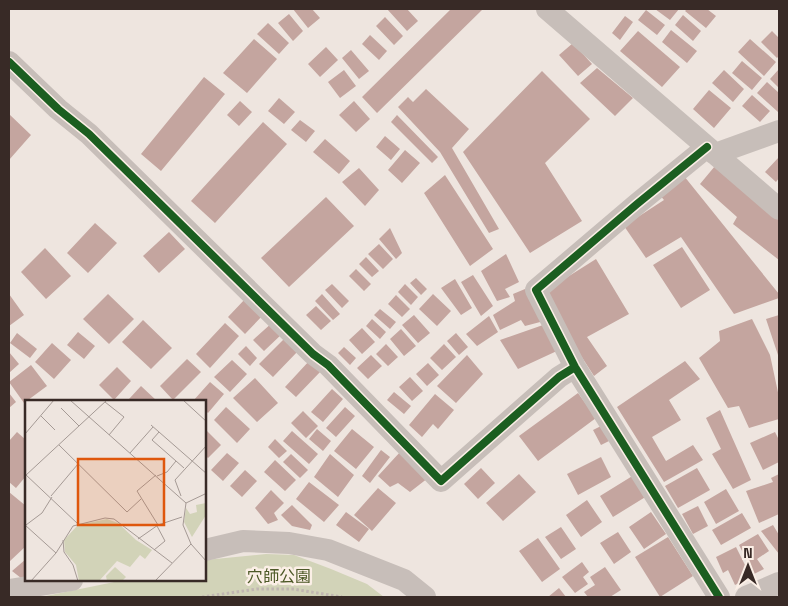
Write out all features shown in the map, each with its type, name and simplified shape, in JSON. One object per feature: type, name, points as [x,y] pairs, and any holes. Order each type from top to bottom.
[{"type":"street","points":[[547,9],[779,209]]},
{"type":"street","points":[[9,62],[58,109],[89,134],[313,354],[328,365],[441,481],[559,377],[575,367]]},
{"type":"street","points":[[719,597],[575,367],[536,290],[637,204],[711,150],[779,131]]},
{"type":"street","points":[[206,550],[244,540],[289,543],[328,550],[404,580],[425,597]]},
{"type":"street","points":[[9,590],[66,581]]},
{"type":"street","points":[[746,597],[779,583]]},
{"type":"path","points":[[202,597],[257,589],[293,589],[342,597]]},
{"type":"green space","name":"穴師公園","points":[[266,554],[294,555],[367,584],[384,597],[41,597],[119,581],[206,581],[206,560]]},
{"type":"building","points":[[293,9],[312,9],[320,18],[308,28]]},
{"type":"building","points":[[387,9],[407,9],[418,21],[407,31]]},
{"type":"building","points":[[451,9],[483,9],[377,113],[362,97]]},
{"type":"building","points":[[655,9],[679,9],[670,20]]},
{"type":"building","points":[[687,9],[707,9],[716,16],[706,28],[685,11]]},
{"type":"building","points":[[646,10],[665,25],[657,35],[638,20]]},
{"type":"building","points":[[289,14],[303,31],[293,41],[278,23]]},
{"type":"building","points":[[683,15],[701,31],[693,41],[675,25]]},
{"type":"building","points":[[625,16],[633,22],[620,40],[612,33]]},
{"type":"building","points":[[385,17],[403,36],[394,45],[376,26]]},
{"type":"building","points":[[268,23],[289,43],[279,54],[257,34]]},
{"type":"building","points":[[671,30],[697,51],[687,63],[662,42]]},
{"type":"building","points":[[638,31],[680,67],[662,87],[620,51]]},
{"type":"building","points":[[772,31],[779,38],[779,56],[777,58],[761,42]]},
{"type":"building","points":[[370,35],[387,51],[379,60],[362,44]]},
{"type":"building","points":[[254,39],[277,59],[247,93],[223,73]]},
{"type":"building","points":[[750,39],[776,62],[764,76],[738,52]]},
{"type":"building","points":[[573,43],[592,64],[578,76],[559,55]]},
{"type":"building","points":[[326,47],[338,60],[320,77],[308,64]]},
{"type":"building","points":[[351,50],[369,71],[359,79],[342,58]]},
{"type":"building","points":[[742,61],[762,78],[752,90],[732,73]]},
{"type":"building","points":[[597,68],[633,98],[615,116],[580,83]]},
{"type":"building","points":[[779,69],[779,88],[770,79]]},
{"type":"building","points":[[344,70],[356,86],[340,98],[328,82]]},
{"type":"building","points":[[724,70],[744,89],[733,102],[712,83]]},
{"type":"building","points":[[542,71],[590,119],[545,163],[582,221],[530,253],[463,152]]},
{"type":"building","points":[[204,77],[225,94],[161,171],[141,154]]},
{"type":"building","points":[[767,82],[779,93],[778,112],[757,93]]},
{"type":"building","points":[[426,89],[469,129],[452,148],[499,229],[489,233],[440,152],[398,107],[408,97],[413,102]]},
{"type":"building","points":[[709,90],[731,108],[714,128],[693,109]]},
{"type":"building","points":[[752,95],[770,111],[760,122],[742,106]]},
{"type":"building","points":[[279,98],[295,112],[284,124],[268,111]]},
{"type":"building","points":[[240,101],[252,112],[239,126],[227,115]]},
{"type":"building","points":[[354,101],[370,119],[356,132],[339,115]]},
{"type":"building","points":[[9,114],[31,135],[9,160]]},
{"type":"building","points":[[397,115],[438,157],[432,163],[391,122]]},
{"type":"building","points":[[300,120],[315,131],[306,142],[291,130]]},
{"type":"building","points":[[263,122],[287,144],[215,223],[191,201]]},
{"type":"building","points":[[385,136],[400,149],[391,160],[376,147]]},
{"type":"building","points":[[325,139],[350,161],[339,174],[313,152]]},
{"type":"building","points":[[405,150],[420,163],[402,183],[388,170]]},
{"type":"building","points":[[779,157],[779,178],[776,182],[765,172]]},
{"type":"building","points":[[715,166],[779,218],[779,260],[733,224],[737,217],[700,184]]},
{"type":"building","points":[[359,168],[379,190],[365,206],[342,182]]},
{"type":"building","points":[[445,175],[493,249],[470,266],[424,193]]},
{"type":"building","points":[[684,176],[779,294],[779,298],[734,314],[681,237],[646,258],[624,226],[664,200],[658,193]]},
{"type":"building","points":[[326,197],[354,226],[289,287],[261,258]]},
{"type":"building","points":[[95,223],[117,243],[88,273],[67,253]]},
{"type":"building","points":[[390,228],[402,253],[396,259],[379,239]]},
{"type":"building","points":[[169,232],[185,249],[159,273],[143,256]]},
{"type":"building","points":[[379,244],[393,259],[383,269],[368,254]]},
{"type":"building","points":[[682,247],[710,290],[681,308],[653,265]]},
{"type":"building","points":[[45,248],[71,276],[46,299],[21,272]]},
{"type":"building","points":[[506,254],[519,282],[505,289],[510,297],[497,301],[481,271]]},
{"type":"building","points":[[366,257],[379,271],[372,277],[359,264]]},
{"type":"building","points":[[596,259],[629,314],[587,337],[607,366],[594,376],[543,297],[550,288]]},
{"type":"building","points":[[356,269],[371,284],[364,291],[349,276]]},
{"type":"building","points":[[473,275],[493,306],[481,316],[461,282]]},
{"type":"building","points":[[416,278],[427,289],[421,295],[410,283]]},
{"type":"building","points":[[455,279],[472,308],[461,315],[441,288]]},
{"type":"building","points":[[332,284],[349,301],[342,308],[325,290]]},
{"type":"building","points":[[405,284],[418,297],[411,305],[398,292]]},
{"type":"building","points":[[525,289],[544,321],[525,326],[521,320],[500,330],[493,315],[515,301],[513,294]]},
{"type":"building","points":[[9,294],[24,315],[9,326]]},
{"type":"building","points":[[108,294],[134,319],[109,344],[83,319]]},
{"type":"building","points":[[322,294],[340,314],[333,320],[315,301]]},
{"type":"building","points":[[433,294],[451,311],[437,326],[419,309]]},
{"type":"building","points":[[396,295],[410,309],[402,317],[388,304]]},
{"type":"building","points":[[246,298],[264,314],[245,334],[228,317]]},
{"type":"building","points":[[316,306],[331,321],[321,330],[306,315]]},
{"type":"building","points":[[380,309],[396,322],[390,329],[374,315]]},
{"type":"building","points":[[414,315],[430,333],[418,343],[402,325]]},
{"type":"building","points":[[779,315],[779,358],[766,319]]},
{"type":"building","points":[[489,316],[498,332],[477,346],[466,334]]},
{"type":"building","points":[[372,319],[386,332],[380,339],[366,326]]},
{"type":"building","points":[[752,319],[770,355],[779,397],[779,419],[749,428],[739,406],[728,408],[699,358],[720,341],[719,331]]},
{"type":"building","points":[[143,320],[172,348],[151,369],[122,342]]},
{"type":"building","points":[[273,322],[283,333],[264,351],[253,340]]},
{"type":"building","points":[[225,323],[239,336],[210,368],[196,354]]},
{"type":"building","points":[[543,325],[559,350],[518,369],[500,340]]},
{"type":"building","points":[[362,328],[375,342],[362,354],[349,340]]},
{"type":"building","points":[[401,329],[416,346],[404,356],[390,339]]},
{"type":"building","points":[[78,332],[95,346],[84,359],[67,345]]},
{"type":"building","points":[[17,333],[37,349],[30,358],[10,343]]},
{"type":"building","points":[[456,333],[468,347],[459,355],[447,341]]},
{"type":"building","points":[[286,337],[299,350],[273,377],[259,364]]},
{"type":"building","points":[[52,343],[71,360],[54,379],[35,362]]},
{"type":"building","points":[[386,344],[398,357],[388,366],[376,354]]},
{"type":"building","points":[[444,344],[456,357],[442,370],[430,358]]},
{"type":"building","points":[[246,346],[257,358],[250,366],[238,354]]},
{"type":"building","points":[[344,347],[356,358],[350,365],[338,353]]},
{"type":"building","points":[[9,352],[19,364],[9,373]]},
{"type":"building","points":[[371,355],[382,366],[368,379],[357,368]]},
{"type":"building","points":[[467,355],[483,374],[456,403],[437,386]]},
{"type":"building","points":[[187,359],[201,372],[173,400],[160,386]]},
{"type":"building","points":[[232,360],[247,374],[230,392],[214,377]]},
{"type":"building","points":[[310,360],[321,371],[296,397],[285,387]]},
{"type":"building","points":[[685,361],[700,379],[669,400],[681,420],[652,437],[666,461],[693,445],[703,460],[664,482],[617,407]]},
{"type":"building","points":[[428,363],[439,375],[427,386],[416,374]]},
{"type":"building","points":[[31,365],[47,386],[28,400],[25,400],[24,403],[9,382]]},
{"type":"building","points":[[117,367],[131,381],[114,400],[99,385]]},
{"type":"building","points":[[410,377],[423,391],[412,401],[399,387]]},
{"type":"building","points":[[255,378],[278,403],[257,422],[233,398]]},
{"type":"building","points":[[210,382],[224,394],[208,413],[206,411],[206,400],[194,400]]},
{"type":"building","points":[[141,386],[156,400],[130,400]]},
{"type":"building","points":[[332,389],[343,399],[323,422],[311,412]]},
{"type":"building","points":[[394,392],[411,406],[404,414],[387,400]]},
{"type":"building","points":[[9,393],[16,402],[9,408]]},
{"type":"building","points":[[578,393],[596,418],[538,461],[519,436]]},
{"type":"building","points":[[435,394],[454,410],[438,429],[433,424],[422,437],[409,425]]},
{"type":"building","points":[[226,407],[250,429],[237,443],[214,420]]},
{"type":"building","points":[[345,407],[355,416],[336,437],[326,428]]},
{"type":"building","points":[[720,410],[751,480],[733,489],[712,454],[721,449],[706,418]]},
{"type":"building","points":[[303,411],[318,426],[306,438],[291,423]]},
{"type":"building","points":[[603,425],[611,440],[601,445],[593,430]]},
{"type":"building","points":[[317,429],[331,441],[323,451],[309,439]]},
{"type":"building","points":[[352,429],[374,447],[356,469],[334,451]]},
{"type":"building","points":[[206,430],[221,445],[208,458],[206,456]]},
{"type":"building","points":[[292,431],[318,454],[309,464],[283,441]]},
{"type":"building","points":[[17,432],[25,439],[25,477],[16,488],[9,482],[9,441]]},
{"type":"building","points":[[775,432],[779,440],[779,462],[763,470],[750,443]]},
{"type":"building","points":[[275,439],[287,451],[279,458],[268,447]]},
{"type":"building","points":[[381,450],[390,457],[370,483],[362,476]]},
{"type":"building","points":[[401,451],[428,478],[410,492],[398,483],[390,487],[378,476]]},
{"type":"building","points":[[227,453],[239,463],[223,481],[211,470]]},
{"type":"building","points":[[291,454],[308,470],[300,478],[283,462]]},
{"type":"building","points":[[330,454],[354,475],[338,497],[314,477]]},
{"type":"building","points":[[601,457],[611,477],[578,495],[567,474]]},
{"type":"building","points":[[275,460],[296,480],[285,491],[264,472]]},
{"type":"building","points":[[481,468],[495,483],[478,499],[464,484]]},
{"type":"building","points":[[697,468],[710,490],[678,508],[665,486]]},
{"type":"building","points":[[245,470],[257,481],[242,497],[230,486]]},
{"type":"building","points":[[519,474],[536,492],[503,521],[486,503]]},
{"type":"building","points":[[779,474],[779,514],[759,523],[746,491],[773,482],[771,478]]},
{"type":"building","points":[[634,475],[647,496],[613,517],[600,496]]},
{"type":"building","points":[[309,482],[339,505],[324,522],[296,499]]},
{"type":"building","points":[[378,488],[396,503],[372,531],[354,515]]},
{"type":"building","points":[[726,489],[739,511],[716,524],[704,502]]},
{"type":"building","points":[[271,490],[284,503],[274,513],[278,520],[268,524],[255,508]]},
{"type":"building","points":[[9,492],[25,505],[25,547],[9,562]]},
{"type":"building","points":[[587,500],[602,522],[581,537],[566,515]]},
{"type":"building","points":[[292,505],[312,525],[310,530],[292,526],[281,515]]},
{"type":"building","points":[[698,506],[708,526],[693,534],[682,514]]},
{"type":"building","points":[[346,512],[369,529],[359,542],[336,525]]},
{"type":"building","points":[[651,512],[666,534],[644,549],[629,527]]},
{"type":"building","points":[[742,513],[751,528],[721,545],[712,530]]},
{"type":"building","points":[[773,525],[779,535],[779,554],[761,531]]},
{"type":"building","points":[[561,527],[576,549],[561,559],[545,537]]},
{"type":"building","points":[[618,532],[631,552],[614,564],[600,543]]},
{"type":"building","points":[[758,534],[769,551],[757,559],[764,569],[754,574],[739,545]]},
{"type":"building","points":[[668,537],[693,576],[660,597],[635,557]]},
{"type":"building","points":[[538,538],[560,569],[542,582],[519,551]]},
{"type":"building","points":[[736,547],[751,577],[735,585],[728,570],[723,573],[716,557]]},
{"type":"building","points":[[25,560],[25,576],[21,578],[12,571]]},
{"type":"building","points":[[582,562],[589,572],[583,577],[588,584],[575,593],[562,577]]},
{"type":"building","points":[[605,567],[621,590],[610,597],[588,597],[584,592],[595,585],[590,577]]},
{"type":"building","points":[[559,588],[566,597],[548,597]]},
{"type":"cycle path","points":[[9,62],[58,109],[89,134],[313,354],[328,365],[441,481],[559,377],[575,367]]},
{"type":"cycle path","points":[[707,147],[536,290],[575,367],[719,597]]}]
